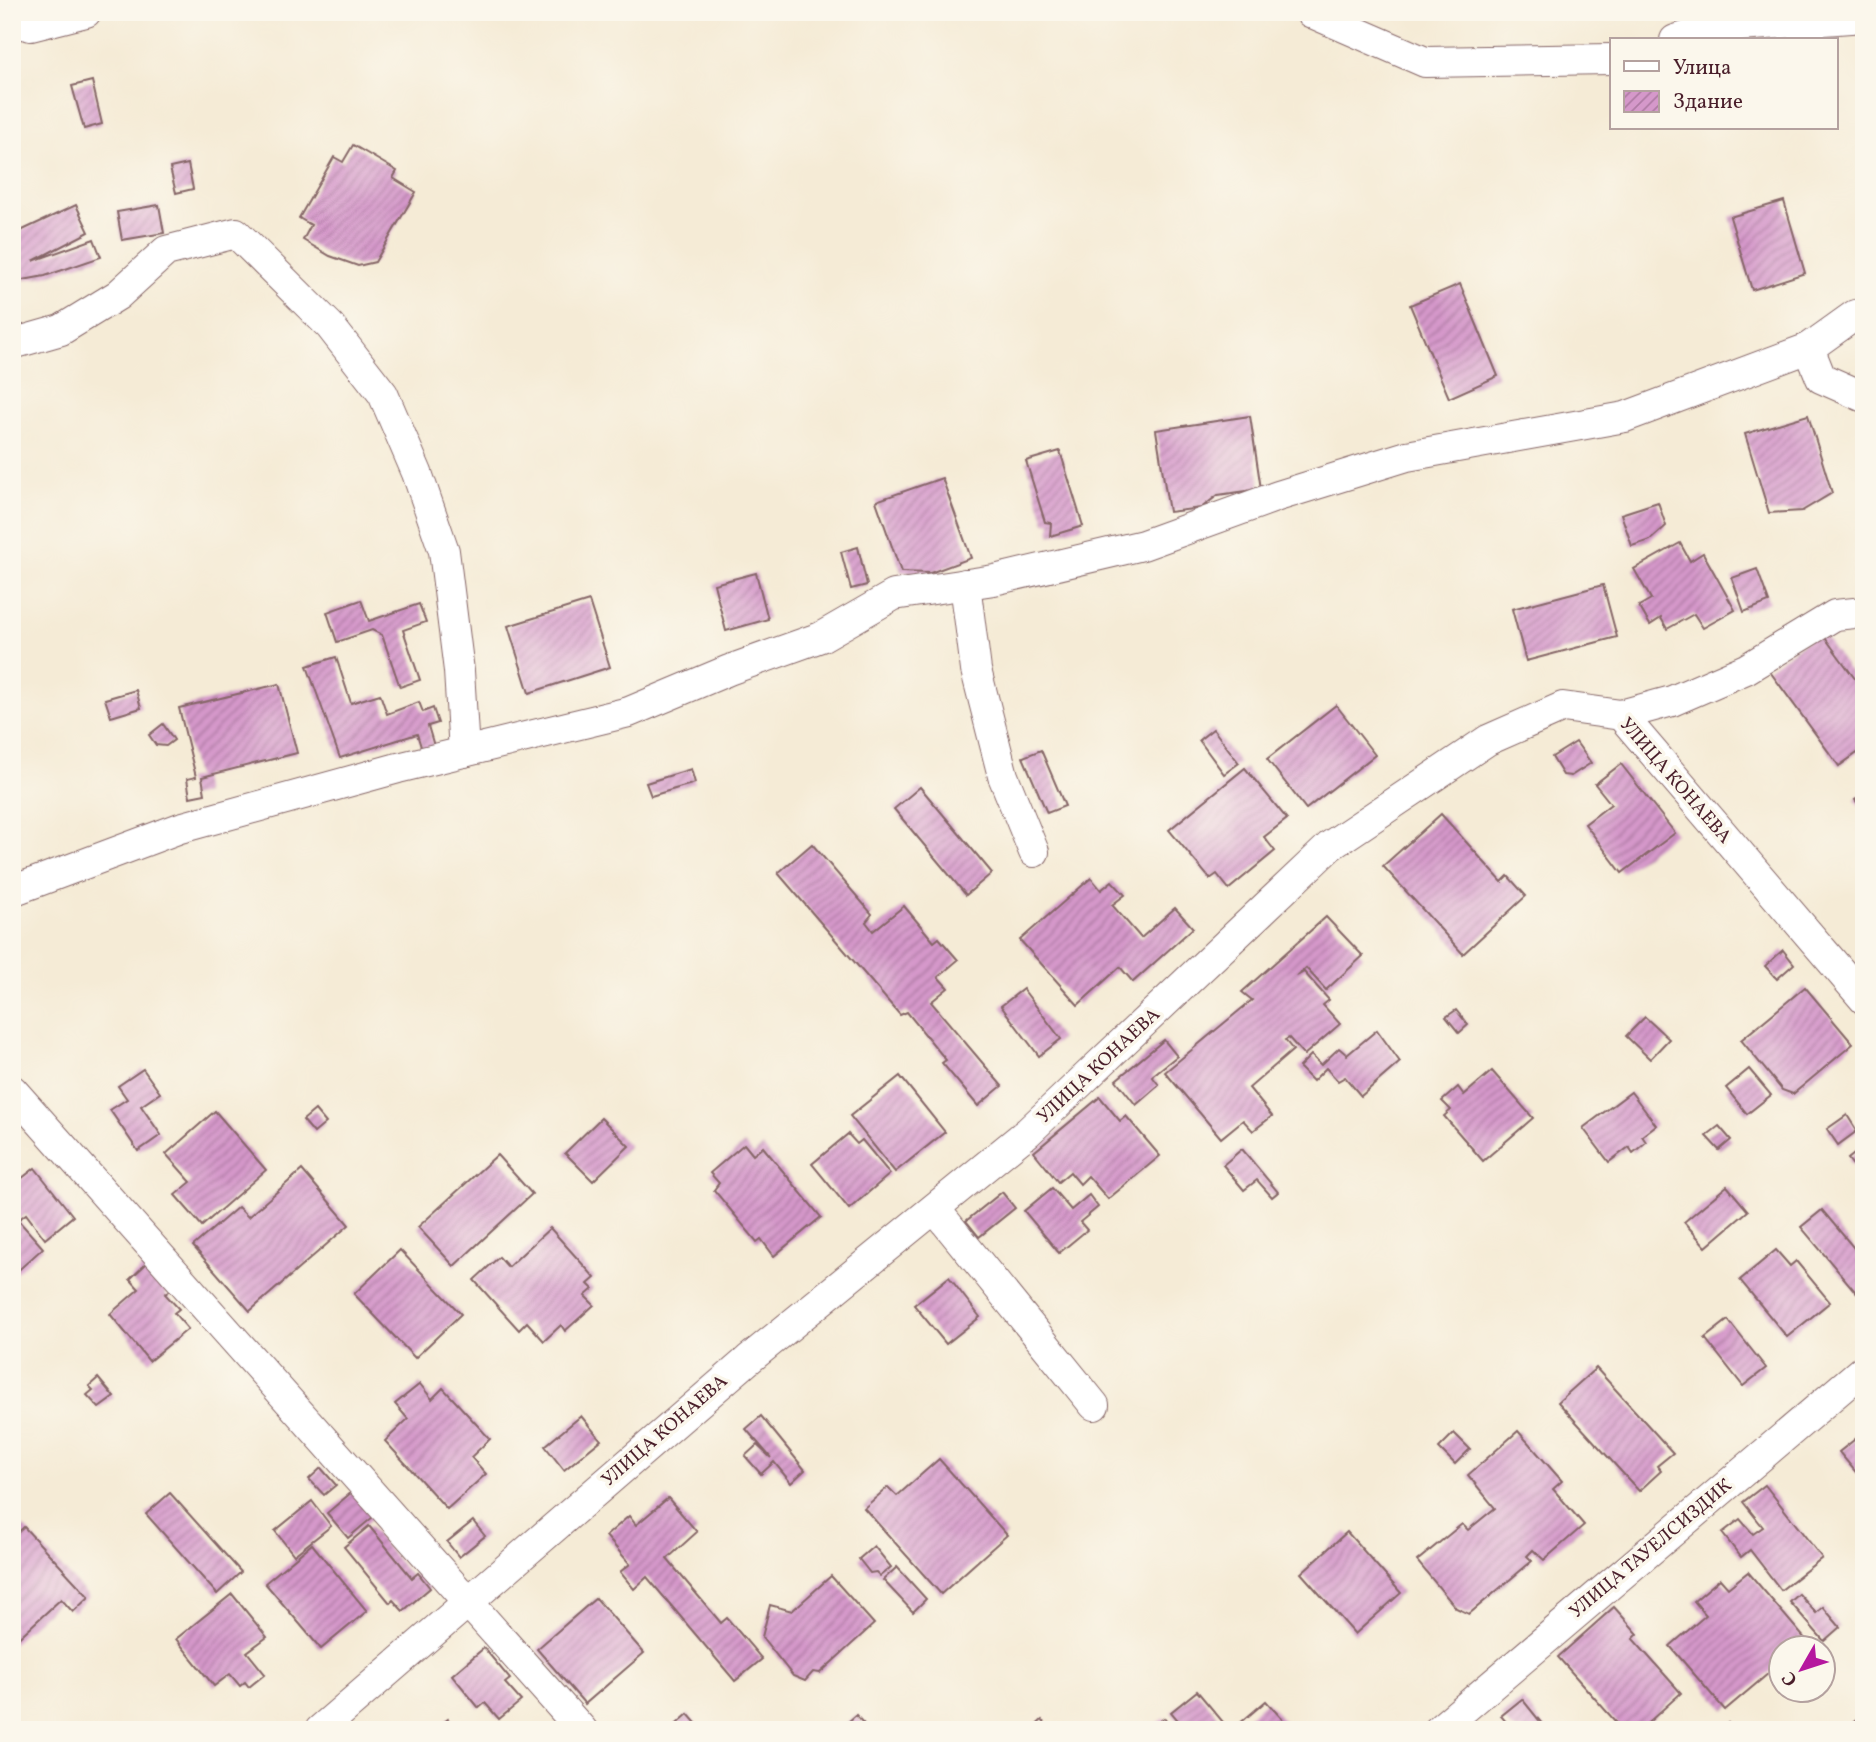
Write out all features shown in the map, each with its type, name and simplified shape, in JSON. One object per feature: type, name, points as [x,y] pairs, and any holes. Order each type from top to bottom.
[{"type":"street","points":[[12,21],[31,26],[86,12]]},
{"type":"street","points":[[1310,12],[1425,62],[1610,59]]},
{"type":"street","points":[[1682,38],[1714,28],[1864,17]]},
{"type":"street","points":[[12,344],[61,330],[118,295],[166,251],[236,233],[330,326],[383,394],[417,473],[444,551],[459,671],[464,752]]},
{"type":"street","points":[[12,891],[180,828],[464,752],[629,712],[729,670],[821,637],[894,595],[965,584],[1143,545],[1278,496],[1407,456],[1625,418],[1809,348],[1855,315],[1864,313]]},
{"type":"street","points":[[1809,348],[1821,378],[1864,397]]},
{"type":"street","points":[[965,584],[976,670],[1003,776],[1034,852]]},
{"type":"street","points":[[1620,715],[1672,701],[1746,669],[1835,615],[1864,612]]},
{"type":"street","name":"УЛИЦА КОНАЕВА","points":[[320,1730],[748,1360],[1028,1132],[1330,846],[1488,740],[1563,707],[1620,715],[1864,999]]},
{"type":"street","points":[[12,1090],[582,1730]]},
{"type":"street","points":[[935,1209],[1094,1405]]},
{"type":"street","name":"УЛИЦА ТАУЕЛСИЗДИК","points":[[1439,1730],[1864,1369]]},
{"type":"building","points":[[92,81],[102,124],[84,129],[72,86]]},
{"type":"building","points":[[353,145],[397,171],[393,178],[416,192],[375,262],[358,266],[330,256],[303,240],[311,225],[299,218],[334,157],[343,162]]},
{"type":"building","points":[[188,164],[193,189],[176,193],[170,168]]},
{"type":"building","points":[[1784,201],[1805,273],[1752,290],[1730,217]]},
{"type":"building","points":[[76,205],[89,232],[33,261],[94,239],[101,257],[45,276],[12,282],[12,235]]},
{"type":"building","points":[[159,205],[164,233],[122,240],[117,212]]},
{"type":"building","points":[[1460,284],[1498,376],[1449,398],[1410,305]]},
{"type":"building","points":[[1808,415],[1832,493],[1802,511],[1769,513],[1745,434]]},
{"type":"building","points":[[1250,416],[1261,489],[1218,495],[1201,508],[1169,512],[1156,430]]},
{"type":"building","points":[[1060,451],[1083,526],[1050,536],[1051,523],[1045,522],[1026,461]]},
{"type":"building","points":[[942,478],[971,558],[930,573],[901,572],[876,501]]},
{"type":"building","points":[[1658,502],[1666,526],[1650,540],[1632,546],[1621,514]]},
{"type":"building","points":[[1680,543],[1690,561],[1703,553],[1735,610],[1703,628],[1694,614],[1667,629],[1661,618],[1650,625],[1639,606],[1651,599],[1634,569]]},
{"type":"building","points":[[858,547],[867,585],[851,589],[841,552]]},
{"type":"building","points":[[1757,569],[1769,602],[1744,612],[1732,578]]},
{"type":"building","points":[[756,573],[768,619],[726,631],[714,584]]},
{"type":"building","points":[[1603,585],[1617,637],[1526,661],[1512,609]]},
{"type":"building","points":[[361,600],[369,621],[419,604],[426,622],[403,630],[420,680],[400,687],[382,635],[372,630],[337,642],[327,612]]},
{"type":"building","points":[[589,601],[610,667],[529,693],[508,626]]},
{"type":"building","points":[[1820,631],[1864,691],[1864,748],[1839,766],[1768,669]]},
{"type":"building","points":[[336,657],[351,703],[380,694],[387,714],[419,702],[423,712],[433,708],[438,723],[428,726],[434,746],[422,750],[417,734],[340,758],[307,666]]},
{"type":"building","points":[[279,684],[297,753],[202,777],[205,794],[190,797],[187,779],[196,777],[179,708]]},
{"type":"building","points":[[136,690],[141,708],[111,717],[105,699]]},
{"type":"building","points":[[1336,705],[1375,755],[1306,809],[1267,759]]},
{"type":"building","points":[[163,724],[174,740],[166,746],[156,745],[149,735]]},
{"type":"building","points":[[1213,729],[1239,763],[1224,774],[1199,740]]},
{"type":"building","points":[[1576,742],[1591,763],[1571,776],[1563,775],[1552,757]]},
{"type":"building","points":[[1041,750],[1065,806],[1047,813],[1023,757]]},
{"type":"building","points":[[1621,764],[1675,833],[1622,873],[1585,824],[1611,804],[1595,784]]},
{"type":"building","points":[[1245,768],[1287,819],[1264,837],[1275,851],[1229,889],[1217,874],[1210,879],[1169,830]]},
{"type":"building","points":[[691,769],[695,783],[651,796],[646,783]]},
{"type":"building","points":[[920,787],[992,873],[966,895],[894,809]]},
{"type":"building","points":[[1864,793],[1864,811],[1855,800]]},
{"type":"building","points":[[1441,814],[1502,882],[1508,876],[1526,896],[1463,954],[1383,866]]},
{"type":"building","points":[[812,844],[872,914],[866,922],[873,931],[904,906],[934,942],[939,938],[958,960],[938,977],[948,988],[931,1002],[1002,1086],[978,1106],[942,1063],[946,1060],[907,1012],[900,1015],[778,873]]},
{"type":"building","points":[[1091,878],[1101,890],[1112,881],[1125,895],[1112,905],[1141,938],[1175,908],[1193,928],[1133,982],[1120,967],[1078,1005],[1020,940]]},
{"type":"building","points":[[1326,917],[1363,956],[1326,990],[1306,968],[1297,976],[1304,972],[1329,1000],[1323,1005],[1340,1024],[1304,1055],[1289,1038],[1285,1040],[1293,1050],[1249,1088],[1272,1116],[1253,1131],[1243,1120],[1221,1138],[1165,1072],[1252,1000],[1242,992]]},
{"type":"building","points":[[1783,950],[1794,964],[1777,979],[1765,966]]},
{"type":"building","points":[[1805,987],[1853,1044],[1793,1094],[1782,1090],[1741,1040]]},
{"type":"building","points":[[1023,989],[1061,1039],[1039,1056],[1001,1006]]},
{"type":"building","points":[[1456,1010],[1468,1025],[1459,1033],[1446,1017]]},
{"type":"building","points":[[1645,1017],[1669,1039],[1650,1059],[1626,1036]]},
{"type":"building","points":[[1377,1030],[1400,1062],[1361,1096],[1345,1077],[1338,1081],[1326,1068],[1313,1081],[1299,1067],[1311,1055],[1321,1065],[1339,1048],[1347,1055]]},
{"type":"building","points":[[1164,1040],[1177,1056],[1152,1076],[1159,1085],[1136,1105],[1116,1080]]},
{"type":"building","points":[[143,1069],[160,1093],[141,1106],[161,1135],[138,1151],[110,1110],[127,1099],[118,1086]]},
{"type":"building","points":[[1749,1069],[1771,1095],[1747,1114],[1726,1088]]},
{"type":"building","points":[[1492,1071],[1533,1118],[1483,1161],[1444,1116],[1451,1110],[1442,1101],[1458,1087],[1464,1095]]},
{"type":"building","points":[[900,1076],[945,1132],[895,1172],[850,1116]]},
{"type":"building","points":[[1631,1092],[1656,1125],[1642,1136],[1646,1142],[1633,1153],[1629,1147],[1609,1162],[1583,1128]]},
{"type":"building","points":[[1100,1097],[1120,1121],[1126,1116],[1160,1156],[1108,1199],[1088,1176],[1080,1184],[1070,1172],[1058,1182],[1034,1152]]},
{"type":"building","points":[[315,1110],[326,1123],[314,1133],[303,1120]]},
{"type":"building","points":[[215,1111],[266,1170],[202,1226],[175,1195],[191,1182],[166,1154]]},
{"type":"building","points":[[1847,1115],[1857,1131],[1838,1145],[1827,1129]]},
{"type":"building","points":[[601,1118],[629,1146],[593,1181],[565,1153]]},
{"type":"building","points":[[1719,1126],[1731,1140],[1719,1150],[1706,1136]]},
{"type":"building","points":[[848,1134],[857,1144],[862,1140],[890,1174],[849,1209],[812,1164]]},
{"type":"building","points":[[744,1144],[753,1155],[763,1147],[821,1217],[774,1256],[761,1239],[757,1242],[714,1190],[719,1183],[710,1173]]},
{"type":"building","points":[[1864,1146],[1864,1179],[1848,1159]]},
{"type":"building","points":[[1242,1149],[1278,1192],[1272,1197],[1257,1180],[1244,1190],[1223,1165]]},
{"type":"building","points":[[497,1155],[532,1194],[454,1266],[418,1227]]},
{"type":"building","points":[[35,1168],[73,1216],[45,1239],[26,1214],[18,1220],[43,1248],[12,1276],[12,1208],[19,1203],[12,1194],[12,1186]]},
{"type":"building","points":[[302,1170],[349,1225],[250,1311],[193,1246],[238,1207],[248,1217]]},
{"type":"building","points":[[1727,1186],[1748,1211],[1706,1247],[1684,1222]]},
{"type":"building","points":[[1052,1188],[1071,1210],[1089,1195],[1098,1207],[1080,1222],[1087,1230],[1059,1253],[1024,1211]]},
{"type":"building","points":[[1002,1192],[1015,1208],[979,1237],[966,1221]]},
{"type":"building","points":[[1822,1210],[1864,1260],[1864,1292],[1859,1296],[1801,1227]]},
{"type":"building","points":[[550,1228],[595,1278],[588,1284],[593,1289],[585,1296],[594,1305],[565,1331],[561,1325],[544,1341],[527,1322],[519,1330],[474,1280],[499,1257],[508,1267]]},
{"type":"building","points":[[400,1250],[461,1314],[415,1358],[354,1294]]},
{"type":"building","points":[[1776,1250],[1790,1266],[1796,1261],[1830,1302],[1787,1337],[1740,1280]]},
{"type":"building","points":[[148,1262],[172,1289],[165,1294],[179,1309],[174,1313],[188,1329],[149,1361],[110,1314],[139,1289],[130,1279]]},
{"type":"building","points":[[949,1277],[980,1317],[946,1344],[914,1305]]},
{"type":"building","points":[[1728,1320],[1766,1368],[1743,1386],[1705,1338]]},
{"type":"building","points":[[1596,1368],[1673,1453],[1657,1466],[1661,1471],[1639,1491],[1558,1402]]},
{"type":"building","points":[[98,1378],[114,1397],[99,1408],[87,1395],[93,1390],[89,1386]]},
{"type":"building","points":[[420,1384],[432,1399],[443,1388],[490,1439],[471,1457],[486,1474],[447,1509],[385,1441],[408,1419],[395,1404]]},
{"type":"building","points":[[581,1416],[601,1440],[564,1470],[545,1446]]},
{"type":"building","points":[[761,1416],[805,1470],[791,1483],[774,1462],[761,1474],[745,1456],[757,1445],[771,1458],[746,1429]]},
{"type":"building","points":[[1518,1431],[1562,1481],[1553,1489],[1584,1525],[1544,1560],[1533,1550],[1527,1556],[1532,1561],[1469,1614],[1456,1608],[1417,1561],[1462,1524],[1468,1530],[1495,1508],[1468,1475]]},
{"type":"building","points":[[1864,1432],[1864,1482],[1839,1452]]},
{"type":"building","points":[[1454,1433],[1470,1449],[1455,1464],[1439,1448]]},
{"type":"building","points":[[939,1459],[1007,1535],[941,1594],[864,1508],[888,1487],[897,1496]]},
{"type":"building","points":[[321,1468],[336,1485],[324,1495],[309,1479]]},
{"type":"building","points":[[1765,1485],[1822,1558],[1781,1590],[1750,1550],[1741,1557],[1722,1533],[1740,1519],[1753,1534],[1763,1527],[1743,1502]]},
{"type":"building","points":[[352,1492],[373,1517],[348,1538],[327,1513]]},
{"type":"building","points":[[170,1493],[241,1572],[217,1594],[146,1514]]},
{"type":"building","points":[[668,1498],[697,1532],[667,1559],[721,1623],[727,1618],[762,1659],[735,1681],[647,1577],[634,1589],[620,1572],[630,1564],[606,1536],[629,1516],[636,1525]]},
{"type":"building","points":[[312,1501],[331,1526],[294,1555],[275,1531]]},
{"type":"building","points":[[473,1521],[485,1536],[459,1557],[447,1542]]},
{"type":"building","points":[[369,1526],[412,1578],[418,1573],[430,1588],[403,1611],[393,1600],[390,1603],[344,1547]]},
{"type":"building","points":[[24,1527],[89,1597],[73,1612],[61,1599],[12,1644],[12,1538]]},
{"type":"building","points":[[1347,1532],[1401,1593],[1355,1634],[1301,1573]]},
{"type":"building","points":[[312,1544],[367,1611],[321,1649],[265,1583]]},
{"type":"building","points":[[874,1546],[891,1567],[880,1576],[876,1572],[870,1573],[859,1559]]},
{"type":"building","points":[[897,1567],[926,1599],[913,1612],[883,1580]]},
{"type":"building","points":[[1748,1572],[1801,1634],[1768,1634],[1768,1674],[1725,1710],[1670,1646],[1706,1615],[1694,1601],[1720,1579],[1728,1588]]},
{"type":"building","points":[[831,1576],[874,1624],[820,1673],[813,1672],[805,1681],[793,1676],[762,1637],[770,1605],[792,1611]]},
{"type":"building","points":[[232,1594],[267,1637],[247,1652],[265,1674],[249,1687],[245,1682],[240,1686],[230,1674],[214,1686],[176,1639]]},
{"type":"building","points":[[1799,1594],[1816,1613],[1823,1607],[1840,1627],[1832,1634],[1818,1634],[1790,1602]]},
{"type":"building","points":[[596,1598],[644,1653],[585,1704],[537,1649]]},
{"type":"building","points":[[1614,1607],[1638,1634],[1633,1639],[1681,1693],[1640,1730],[1623,1730],[1558,1657]]},
{"type":"building","points":[[484,1648],[510,1679],[505,1683],[521,1701],[499,1719],[485,1703],[479,1708],[452,1675]]},
{"type":"building","points":[[1864,1668],[1864,1687],[1855,1675]]},
{"type":"building","points":[[1197,1691],[1223,1722],[1217,1730],[1186,1730],[1171,1712]]},
{"type":"building","points":[[1522,1699],[1547,1730],[1513,1730],[1501,1716]]},
{"type":"building","points":[[1266,1701],[1292,1730],[1242,1730],[1238,1725]]},
{"type":"building","points":[[1864,1713],[1864,1730],[1855,1730],[1850,1724]]},
{"type":"building","points":[[688,1714],[702,1730],[670,1730]]},
{"type":"building","points":[[856,1715],[869,1730],[839,1730]]},
{"type":"building","points":[[1164,1718],[1173,1730],[1148,1730]]},
{"type":"building","points":[[448,1719],[456,1730],[434,1730]]},
{"type":"building","points":[[1042,1720],[1050,1730],[1031,1730]]},
{"type":"building","points":[[1728,1723],[1734,1730],[1720,1730]]}]
